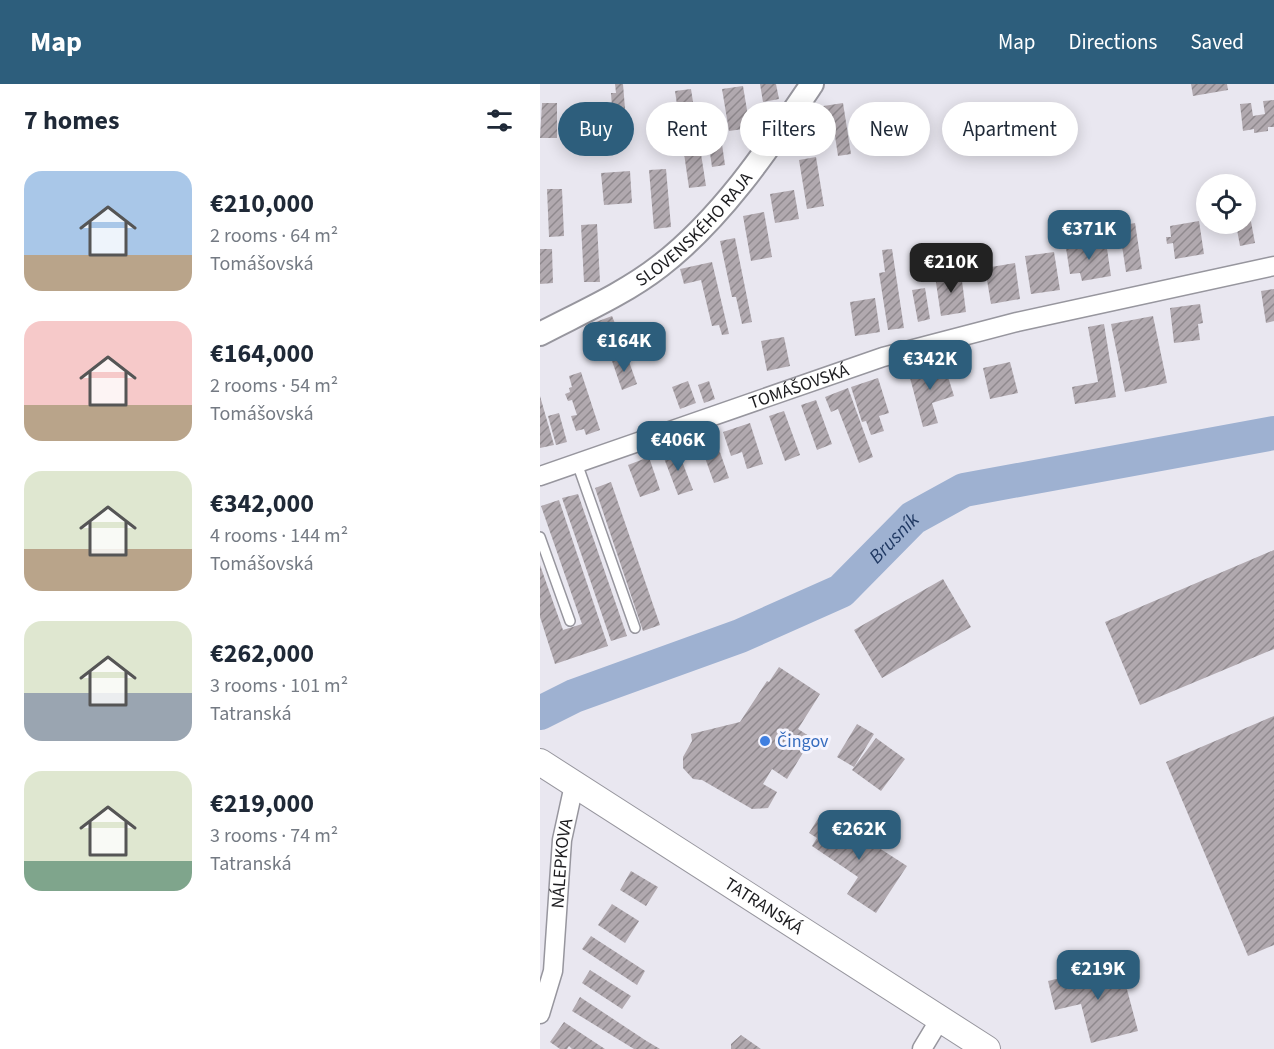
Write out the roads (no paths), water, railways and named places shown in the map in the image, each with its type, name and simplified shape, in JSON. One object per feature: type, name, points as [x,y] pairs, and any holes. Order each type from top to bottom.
[{"type":"main road","name":"TATRANSKÁ","points":[[540,762],[987,1049]]},
{"type":"street","name":"SLOVENSKÉHO RAJA","points":[[540,334],[637,282],[658,268],[693,238],[756,163],[812,84]]},
{"type":"street","name":"TOMÁŠOVSKÁ","points":[[540,476],[883,357],[1017,322],[1274,266]]},
{"type":"street","name":"NÁLEPKOVA","points":[[540,1014],[553,971],[562,840],[574,785]]},
{"type":"street","points":[[922,1049],[940,1019]]},
{"type":"lane","points":[[577,463],[634,628]]},
{"type":"lane","points":[[540,537],[570,621]]},
{"type":"waterway","name":"Brusník","points":[[540,713],[574,696],[740,636],[841,591],[913,518],[964,490],[1274,433]]},
{"type":"place","name":"Čingov","points":[[765,741]]}]
